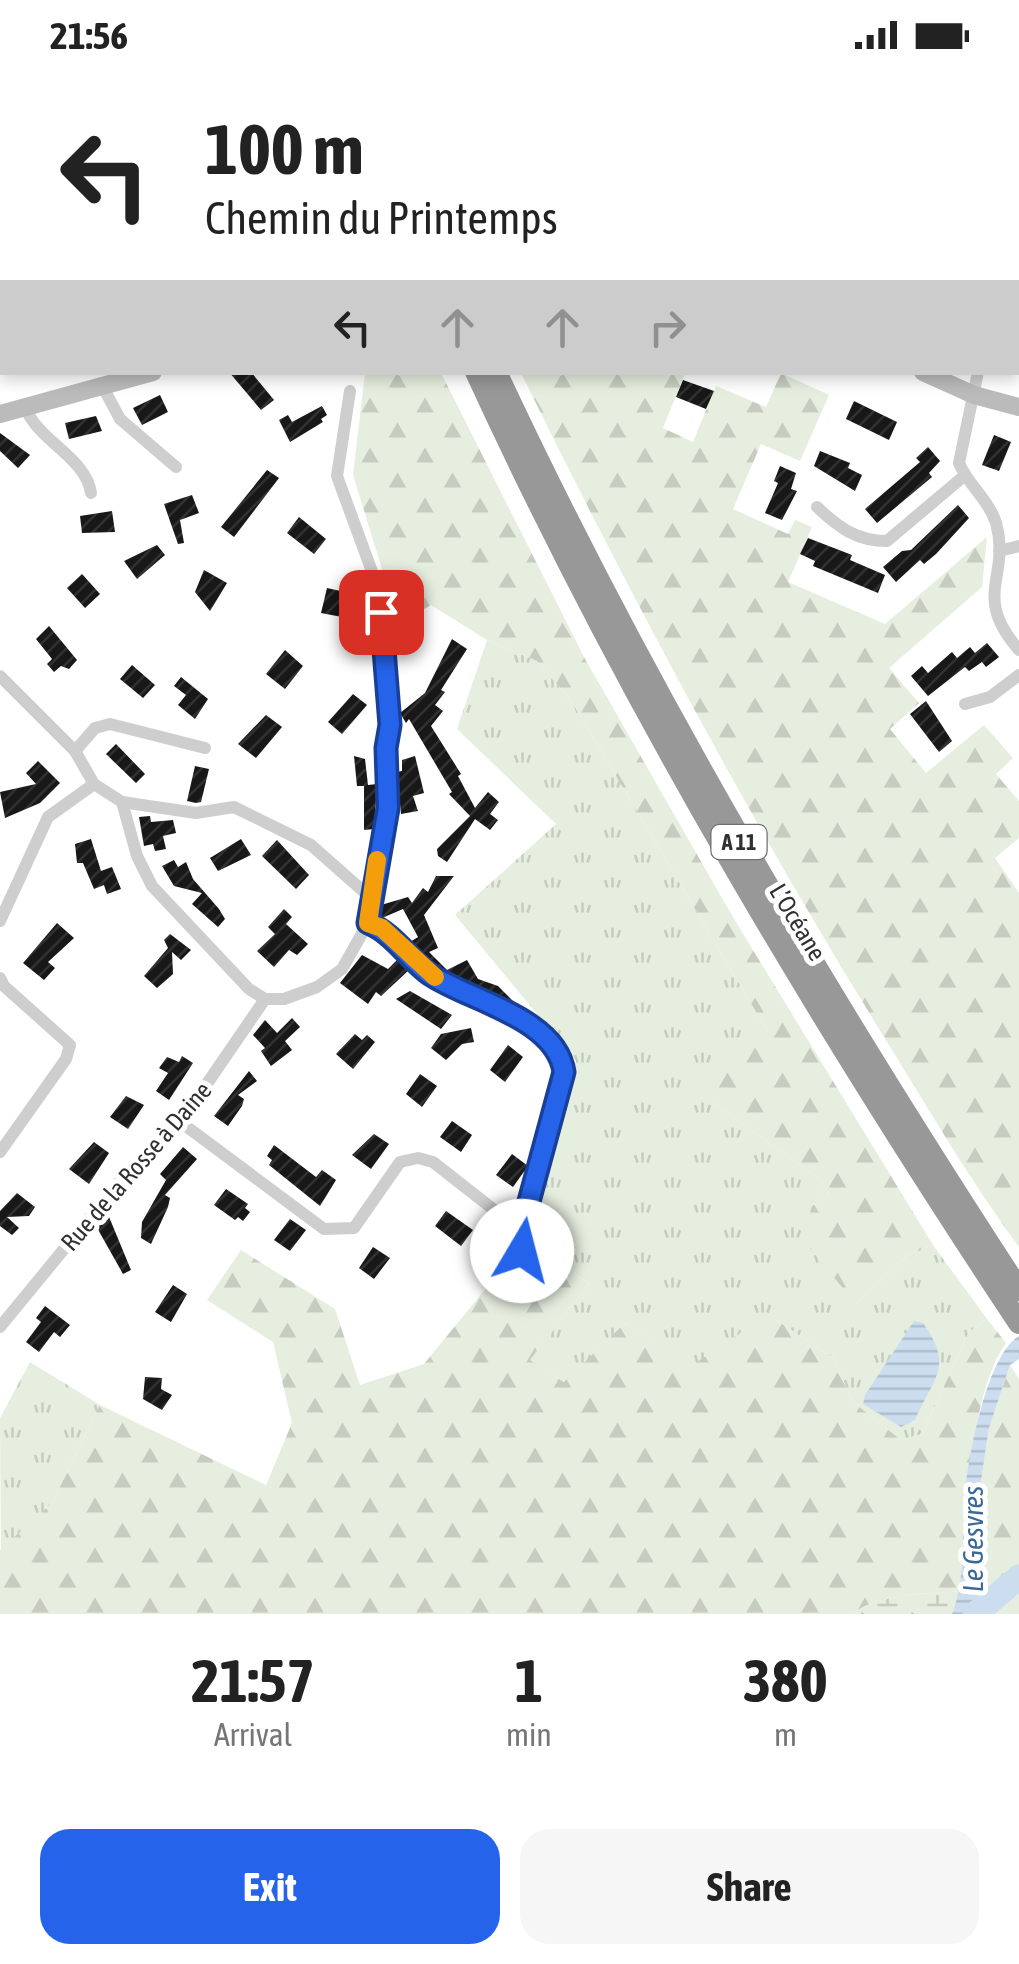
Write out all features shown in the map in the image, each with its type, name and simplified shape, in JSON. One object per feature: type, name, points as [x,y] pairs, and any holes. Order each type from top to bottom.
[{"type":"highway","name":"L’Océane","points":[[477,375],[586,598],[735,871],[862,1080],[1019,1324]]},
{"type":"highway","name":"L’Océane","points":[[497,375],[626,636],[754,869],[874,1066],[1019,1290]]},
{"type":"street","points":[[0,414],[144,375]]},
{"type":"street","points":[[931,375],[974,395],[1019,407]]},
{"type":"street","points":[[977,375],[960,448],[964,476],[996,522],[999,551],[992,594],[1000,626],[1019,650]]},
{"type":"street","points":[[104,389],[120,419],[176,467]]},
{"type":"street","points":[[122,802],[136,856],[152,886],[225,965],[264,999],[284,1000],[317,987],[342,968],[368,923],[388,808],[386,748],[390,725],[378,588],[336,476],[350,391]]},
{"type":"street","points":[[26,408],[33,423],[89,478],[91,493]]},
{"type":"street","points":[[817,507],[838,528],[867,541],[887,541],[964,476]]},
{"type":"street","points":[[999,551],[1019,546]]},
{"type":"street","points":[[964,704],[990,697],[1019,675]]},
{"type":"street","points":[[1,680],[74,750],[94,784],[122,802],[196,814],[234,808],[311,845],[371,898]]},
{"type":"street","points":[[74,750],[94,728],[122,724],[205,748]]},
{"type":"street","points":[[0,920],[48,817],[94,784]]},
{"type":"street","points":[[368,923],[382,928],[430,974],[519,1016],[562,1060],[564,1072],[521,1231],[522,1251],[538,1268]]},
{"type":"street","points":[[0,978],[4,986],[70,1044],[66,1059],[0,1152]]},
{"type":"street","name":"Rue de la Rosse à Daine","points":[[0,1327],[120,1182],[179,1120],[264,999]]},
{"type":"street","points":[[179,1120],[324,1229],[354,1228],[400,1162],[418,1158],[433,1162],[521,1231]]},
{"type":"green space","points":[[365,375],[442,375],[585,659],[734,919],[933,1245],[905,1257],[856,1304],[802,1239],[812,1206],[829,1194],[818,1178],[712,1102],[732,1060],[768,1032],[572,702],[537,661],[487,640],[431,605],[399,624],[353,475]]},
{"type":"green space","points":[[522,375],[685,375],[663,428],[693,442],[716,386],[766,407],[780,375],[829,395],[800,461],[761,444],[733,509],[788,534],[795,520],[812,527],[788,582],[885,624],[987,537],[982,587],[889,668],[919,703],[890,729],[926,773],[984,725],[1013,758],[996,774],[1019,801],[1019,838],[995,858],[1019,893],[1019,1247],[945,1137],[828,945],[735,784],[604,539]]},
{"type":"green space","points":[[487,640],[537,661],[572,702],[768,1032],[712,1102],[818,1178],[829,1194],[812,1206],[856,1304],[905,1257],[933,1245],[987,1319],[969,1332],[922,1434],[901,1440],[853,1402],[832,1357],[776,1320],[694,1365],[625,1323],[565,1382],[529,1361],[589,1284],[528,1237],[576,1061],[455,915],[556,824],[457,729]]},
{"type":"green space","points":[[528,1237],[589,1284],[530,1360],[564,1382],[625,1323],[694,1364],[760,1320],[776,1320],[832,1357],[853,1402],[901,1440],[922,1434],[969,1332],[987,1319],[1006,1343],[993,1366],[976,1428],[961,1591],[890,1598],[852,1614],[0,1614],[0,1550],[52,1503],[100,1405],[266,1485],[292,1423],[273,1342],[207,1300],[241,1250],[335,1309],[360,1385],[424,1364]]},
{"type":"green space","points":[[30,1362],[100,1405],[52,1503],[1,1551],[0,1418]]},
{"type":"green space","points":[[1010,1365],[1019,1379],[1019,1614],[979,1614],[980,1488],[989,1428]]},
{"type":"green space","points":[[961,1591],[952,1614],[852,1614],[890,1598]]},
{"type":"water","points":[[914,1321],[923,1323],[938,1350],[938,1371],[915,1420],[901,1427],[863,1404],[865,1395]]},
{"type":"water","points":[[1019,1336],[1019,1359],[1010,1365],[989,1428],[980,1488],[979,1614],[952,1614],[960,1584],[965,1492],[975,1431],[998,1363]]},
{"type":"building","points":[[232,375],[253,375],[274,400],[261,410]]},
{"type":"building","points":[[683,380],[714,391],[706,409],[676,397]]},
{"type":"building","points":[[160,395],[168,412],[142,425],[133,408]]},
{"type":"building","points":[[854,401],[897,422],[889,440],[846,419]]},
{"type":"building","points":[[322,406],[327,415],[321,419],[323,422],[290,442],[279,420],[288,415],[292,422]]},
{"type":"building","points":[[96,416],[102,431],[69,439],[65,423]]},
{"type":"building","points":[[0,433],[30,455],[18,468],[0,451]]},
{"type":"building","points":[[994,435],[1011,442],[999,471],[982,465]]},
{"type":"building","points":[[928,447],[940,461],[929,473],[932,477],[877,523],[865,509],[920,462],[916,458]]},
{"type":"building","points":[[820,451],[850,463],[848,468],[862,475],[855,491],[814,466]]},
{"type":"building","points":[[780,466],[796,473],[791,489],[797,491],[782,520],[765,513],[778,483],[774,481]]},
{"type":"building","points":[[267,470],[279,478],[234,537],[221,527]]},
{"type":"building","points":[[192,495],[199,513],[180,520],[184,543],[178,544],[164,504]]},
{"type":"building","points":[[958,505],[969,518],[936,554],[924,564],[920,560],[896,582],[883,567],[902,551],[911,550]]},
{"type":"building","points":[[112,511],[115,532],[82,533],[80,516]]},
{"type":"building","points":[[299,517],[326,539],[314,554],[287,533]]},
{"type":"building","points":[[808,538],[852,555],[850,560],[885,575],[878,593],[813,566],[815,561],[800,554]]},
{"type":"building","points":[[157,545],[165,555],[137,579],[124,561]]},
{"type":"building","points":[[204,570],[227,583],[210,611],[195,592]]},
{"type":"building","points":[[82,574],[100,594],[85,608],[67,588]]},
{"type":"building","points":[[327,588],[345,592],[342,617],[321,613]]},
{"type":"building","points":[[49,626],[77,660],[69,669],[61,666],[54,672],[47,664],[52,659],[36,639]]},
{"type":"building","points":[[452,639],[467,649],[441,690],[445,692],[435,705],[443,711],[431,726],[461,774],[458,776],[475,808],[488,792],[499,802],[490,814],[498,820],[490,830],[475,819],[447,862],[438,856],[437,849],[470,816],[449,794],[452,792],[409,719],[406,723],[400,713],[425,693]]},
{"type":"building","points":[[987,643],[999,657],[986,667],[982,662],[969,671],[965,667],[928,696],[911,676],[922,666],[928,673],[952,652],[957,658],[970,647],[975,653]]},
{"type":"building","points":[[285,650],[303,666],[285,689],[266,674]]},
{"type":"building","points":[[132,665],[155,685],[143,698],[120,679]]},
{"type":"building","points":[[181,677],[208,699],[195,719],[178,705],[186,695],[174,686]]},
{"type":"building","points":[[353,694],[367,705],[342,734],[328,722]]},
{"type":"building","points":[[926,701],[952,741],[939,752],[910,714]]},
{"type":"building","points":[[266,715],[282,727],[256,758],[238,744]]},
{"type":"building","points":[[116,744],[145,774],[136,783],[106,754]]},
{"type":"building","points":[[354,756],[365,759],[368,785],[377,784],[374,829],[364,830],[364,786],[357,786]]},
{"type":"building","points":[[415,756],[424,793],[413,796],[418,811],[401,814],[397,772],[402,771],[402,760]]},
{"type":"building","points":[[38,761],[60,783],[40,803],[5,818],[0,792],[36,784],[26,773]]},
{"type":"building","points":[[195,766],[209,769],[201,802],[196,803],[187,801]]},
{"type":"building","points":[[150,816],[151,822],[173,820],[176,833],[163,836],[166,849],[155,851],[153,844],[144,846],[139,817]]},
{"type":"building","points":[[91,839],[101,871],[112,867],[121,889],[107,894],[104,885],[94,889],[83,863],[77,863],[75,844]]},
{"type":"building","points":[[241,839],[251,855],[218,871],[210,858]]},
{"type":"building","points":[[277,840],[309,875],[296,889],[262,856]]},
{"type":"building","points":[[174,860],[178,867],[186,862],[193,879],[219,909],[225,919],[218,927],[192,904],[202,893],[174,886],[162,866]]},
{"type":"building","points":[[436,876],[454,876],[424,915],[438,948],[429,952],[447,970],[467,960],[478,979],[498,986],[518,1006],[434,965],[410,942],[418,937],[403,909],[382,918],[381,905],[408,897],[412,903],[423,888],[428,892]]},
{"type":"building","points":[[284,909],[292,917],[286,924],[308,944],[297,955],[289,950],[274,967],[257,951],[275,934],[268,927]]},
{"type":"building","points":[[57,923],[74,938],[48,962],[55,968],[44,980],[23,963]]},
{"type":"building","points":[[170,934],[191,950],[181,960],[172,952],[173,974],[157,988],[144,976],[168,948],[164,940]]},
{"type":"building","points":[[362,955],[388,969],[398,959],[409,970],[381,996],[376,992],[368,1004],[340,983]]},
{"type":"building","points":[[410,991],[452,1015],[441,1029],[396,999]]},
{"type":"building","points":[[292,1018],[300,1027],[285,1041],[292,1050],[271,1066],[261,1051],[265,1048],[253,1035],[265,1020],[277,1033]]},
{"type":"building","points":[[471,1028],[474,1042],[462,1044],[446,1060],[431,1048],[441,1034]]},
{"type":"building","points":[[355,1034],[362,1040],[367,1035],[375,1042],[353,1069],[336,1054]]},
{"type":"building","points":[[508,1045],[523,1057],[505,1082],[490,1070]]},
{"type":"building","points":[[182,1056],[193,1063],[169,1100],[156,1091],[168,1073],[159,1068],[167,1057],[179,1062]]},
{"type":"building","points":[[249,1071],[257,1081],[238,1095],[244,1099],[242,1106],[228,1126],[214,1116]]},
{"type":"building","points":[[420,1074],[437,1086],[422,1107],[406,1094]]},
{"type":"building","points":[[126,1096],[144,1105],[128,1129],[110,1117]]},
{"type":"building","points":[[452,1121],[472,1135],[461,1152],[440,1137]]},
{"type":"building","points":[[374,1134],[389,1144],[371,1169],[352,1155]]},
{"type":"building","points":[[94,1142],[109,1153],[89,1184],[69,1169]]},
{"type":"building","points":[[274,1145],[316,1177],[322,1170],[336,1180],[320,1206],[269,1165],[272,1160],[267,1156]]},
{"type":"building","points":[[183,1147],[197,1159],[165,1195],[170,1198],[168,1207],[151,1244],[141,1238],[142,1222],[166,1180],[160,1174]]},
{"type":"building","points":[[512,1154],[528,1166],[513,1187],[496,1175]]},
{"type":"building","points":[[226,1189],[248,1204],[245,1208],[250,1212],[243,1221],[214,1205]]},
{"type":"building","points":[[17,1193],[35,1207],[29,1216],[7,1217],[19,1228],[12,1235],[0,1226],[0,1211]]},
{"type":"building","points":[[446,1211],[473,1230],[461,1246],[435,1226]]},
{"type":"building","points":[[107,1212],[131,1270],[123,1274],[96,1226]]},
{"type":"building","points":[[290,1219],[306,1230],[290,1251],[274,1240]]},
{"type":"building","points":[[373,1247],[390,1258],[374,1279],[359,1268]]},
{"type":"building","points":[[173,1285],[187,1294],[171,1322],[155,1312]]},
{"type":"building","points":[[45,1306],[70,1325],[60,1337],[54,1332],[39,1352],[26,1342],[41,1322],[36,1318]]},
{"type":"building","points":[[145,1377],[162,1378],[161,1389],[172,1395],[162,1410],[143,1399]]},
{"type":"waterway","name":"Le Gesvres","points":[[975,1614],[1019,1577]]},
{"type":"slow traffic","points":[[377,860],[368,923],[382,928],[435,977]]},
{"type":"route","points":[[381,612],[390,725],[386,748],[388,808],[368,923],[382,928],[430,974],[519,1016],[562,1060],[564,1072],[521,1231],[522,1251]]}]
